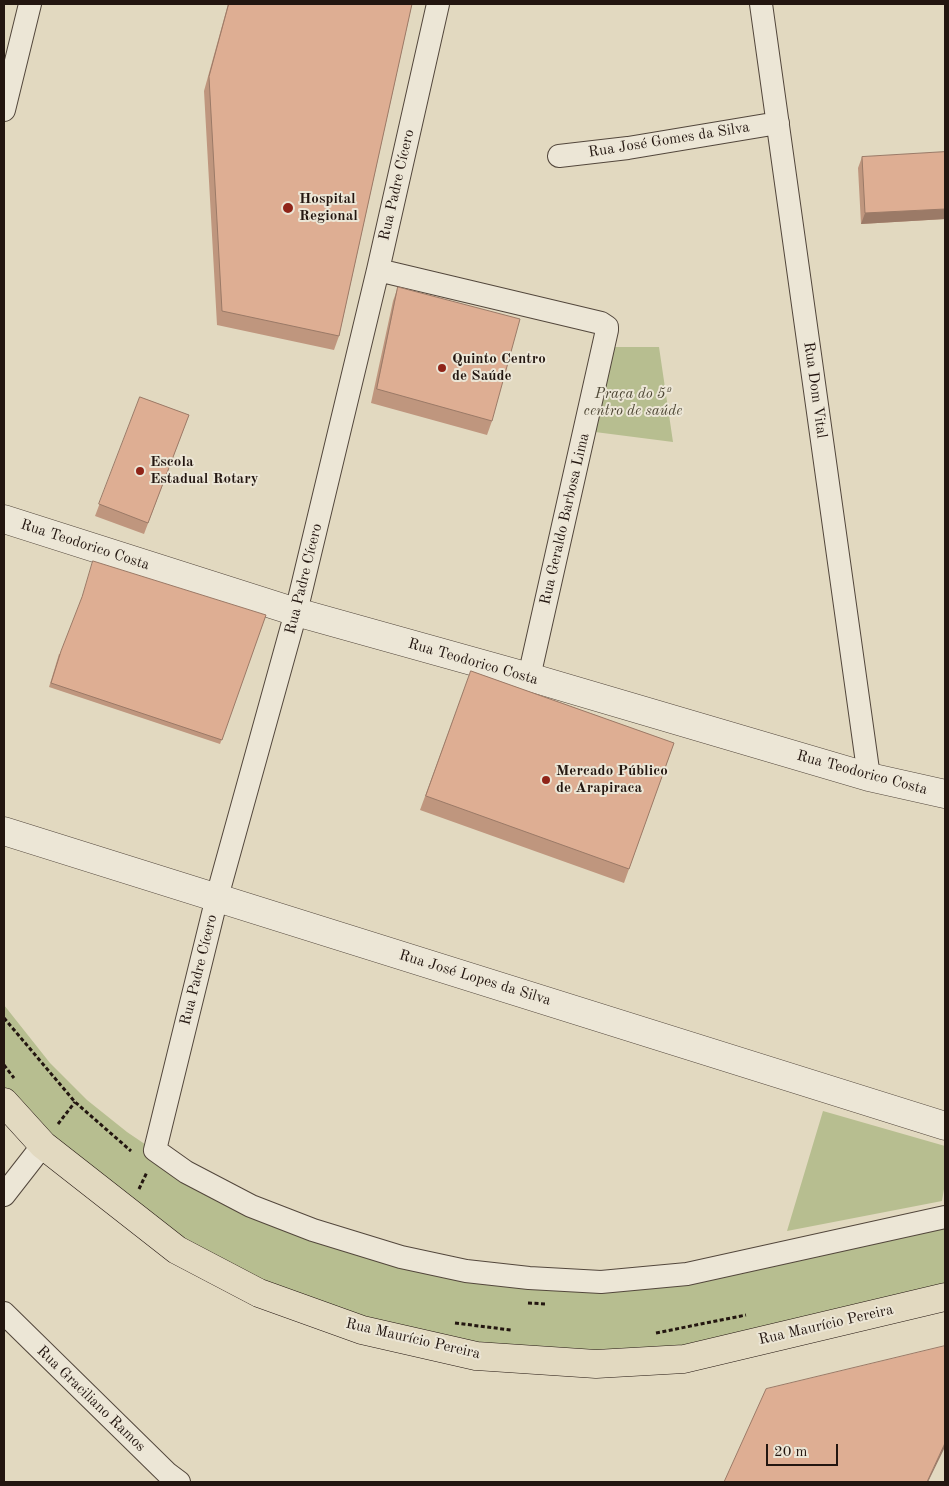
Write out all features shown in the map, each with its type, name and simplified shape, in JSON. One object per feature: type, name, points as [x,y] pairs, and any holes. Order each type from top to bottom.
[{"type":"main road","name":"Rua Maurício Pereira","points":[[4,1102],[43,1146],[177,1250],[259,1293],[362,1330],[476,1356],[596,1364],[684,1359],[945,1297]]},
{"type":"street","points":[[4,110],[9,66],[30,4]]},
{"type":"street","name":"Rua Padre Cícero","points":[[146,1157],[296,612],[378,270],[438,4]]},
{"type":"street","name":"Rua Dom Vital","points":[[761,4],[869,777]]},
{"type":"street","name":"Rua José Gomes da Silva","points":[[560,156],[628,148],[778,123]]},
{"type":"street","name":"Rua Geraldo Barbosa Lima","points":[[378,270],[601,323],[607,327],[529,677]]},
{"type":"street","name":"Rua Teodorico Costa","points":[[4,519],[296,612],[529,677],[869,777],[945,794]]},
{"type":"street","name":"Rua José Lopes da Silva","points":[[4,831],[218,896],[945,1126]]},
{"type":"street","points":[[4,1195],[43,1146]]},
{"type":"street","points":[[146,1157],[186,1172],[251,1206],[313,1230],[401,1257],[466,1271],[529,1278],[601,1282],[687,1274],[945,1217]]},
{"type":"street","name":"Rua Graciliano Ramos","points":[[4,1313],[167,1473],[179,1482]]},
{"type":"path","points":[[4,1018],[76,1102],[146,1157],[136,1196]]},
{"type":"green space","name":"Praça do 5º centro de saúde","points":[[609,347],[659,347],[673,442],[595,432]]},
{"type":"green space","points":[[4,1005],[50,1063],[87,1100],[127,1132],[186,1172],[401,1257],[601,1282],[945,1217],[945,1297],[596,1364],[362,1330],[177,1250],[4,1102]]},
{"type":"green space","points":[[823,1111],[945,1146],[945,1183],[942,1201],[787,1231]]},
{"type":"building","name":"Hospital Regional","points":[[229,4],[412,4],[339,336],[222,311],[209,77]]},
{"type":"building","points":[[945,152],[945,209],[865,213],[862,157]]},
{"type":"building","name":"Quinto Centro de Saúde","points":[[398,287],[520,319],[492,421],[377,389]]},
{"type":"building","name":"Escola Estadual Rotary","points":[[140,397],[189,415],[148,523],[99,504]]},
{"type":"building","points":[[93,561],[266,615],[222,740],[51,683]]},
{"type":"building","name":"Mercado Público de Arapiraca","points":[[471,671],[674,743],[629,869],[426,796]]},
{"type":"building","points":[[945,1346],[945,1443],[927,1482],[724,1482],[766,1389]]},
{"type":"place","name":"Hospital Regional","points":[[288,208]]},
{"type":"place","name":"Quinto Centro de Saúde","points":[[442,368]]},
{"type":"place","name":"Escola Estadual Rotary","points":[[140,471]]},
{"type":"place","name":"Mercado Público de Arapiraca","points":[[546,780]]}]
